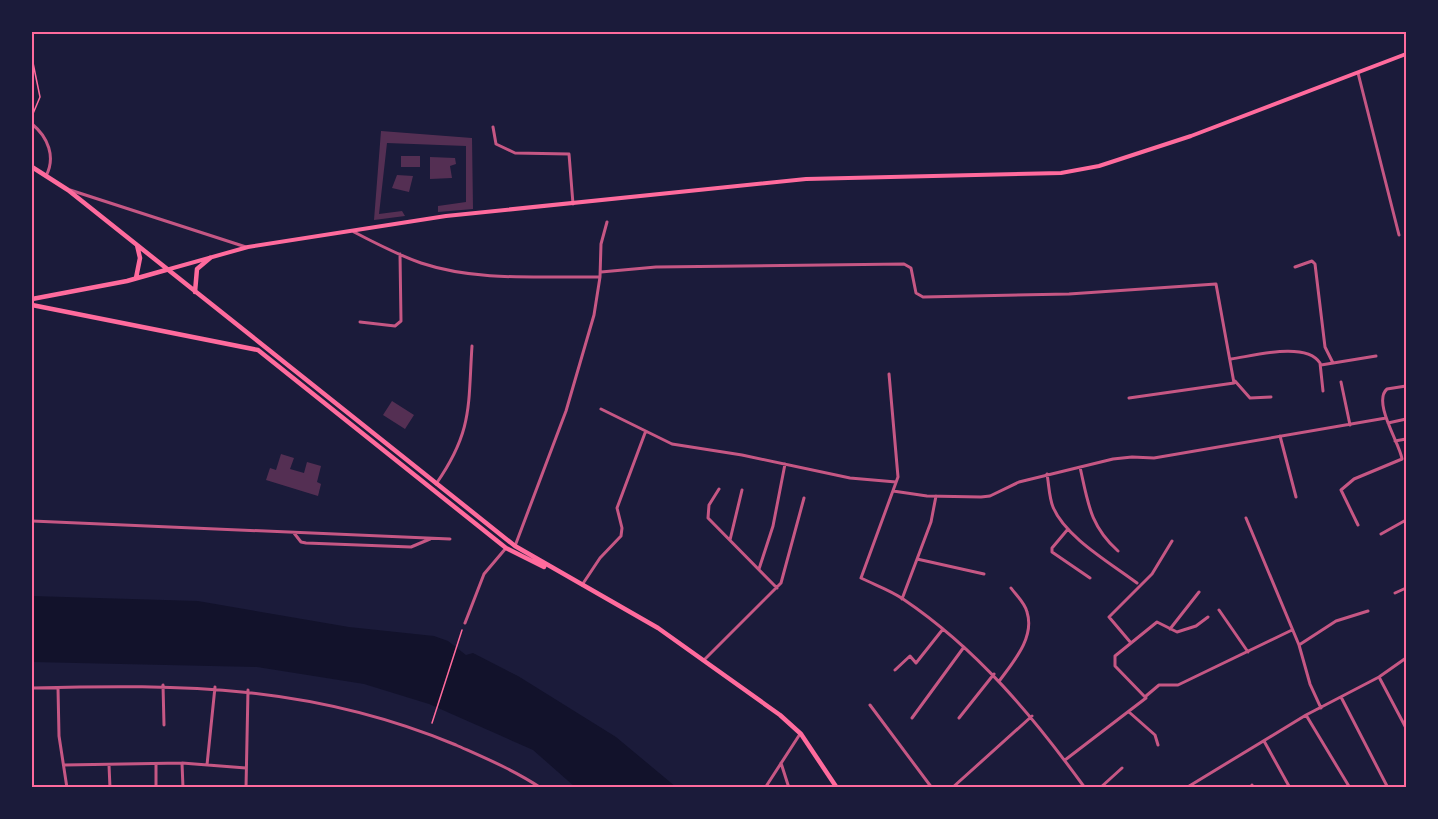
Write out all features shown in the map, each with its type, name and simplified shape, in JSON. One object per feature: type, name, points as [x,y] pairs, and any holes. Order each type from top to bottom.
[{"type":"highway","points":[[32,167],[68,190],[137,245],[259,347],[273,362],[506,548],[582,585]]},
{"type":"highway","points":[[136,279],[140,258],[137,245]]},
{"type":"highway","points":[[195,292],[197,269],[210,258]]},
{"type":"highway","points":[[32,300],[136,279],[166,270]]},
{"type":"highway","points":[[32,305],[259,347],[276,356],[514,546],[639,616],[705,659],[801,734],[837,788]]},
{"type":"highway","points":[[273,362],[276,356]]},
{"type":"main road","points":[[166,270],[248,247],[446,216],[806,179],[1061,173],[1099,166],[1160,146],[1407,54]]},
{"type":"street","points":[[1358,73],[1399,235]]},
{"type":"street","points":[[32,124],[40,131],[49,148],[50,168],[46,176]]},
{"type":"street","points":[[493,127],[496,144],[509,152],[569,154],[573,204]]},
{"type":"street","points":[[68,190],[248,247]]},
{"type":"street","points":[[514,546],[566,411],[596,306],[601,272],[601,244],[608,222]]},
{"type":"street","points":[[354,232],[400,254],[439,268],[536,278],[600,277]]},
{"type":"street","points":[[360,322],[394,326],[401,321],[400,254]]},
{"type":"street","points":[[1295,267],[1312,261],[1315,264],[1325,346],[1333,363]]},
{"type":"street","points":[[601,272],[656,267],[904,264],[913,273],[916,293],[923,297],[1131,291],[1214,283],[1218,288],[1235,381],[1250,398],[1271,397]]},
{"type":"street","points":[[436,484],[458,449],[467,425],[472,346]]},
{"type":"street","points":[[1232,359],[1298,352],[1314,356],[1321,365],[1323,391]]},
{"type":"street","points":[[1321,365],[1376,356]]},
{"type":"street","points":[[889,374],[898,471],[861,578],[902,598],[943,629],[994,674],[1032,716],[1085,788]]},
{"type":"street","points":[[1129,398],[1229,386],[1235,381]]},
{"type":"street","points":[[1341,382],[1350,424]]},
{"type":"street","points":[[1358,525],[1341,490],[1354,479],[1401,460],[1402,456],[1387,421],[1383,392],[1387,389],[1407,386]]},
{"type":"street","points":[[601,410],[672,444],[850,478],[896,482]]},
{"type":"street","points":[[893,490],[936,496],[990,496],[1011,484],[1123,457],[1154,458],[1350,424],[1407,419]]},
{"type":"street","points":[[582,585],[600,558],[621,536],[622,528],[617,508],[645,433]]},
{"type":"street","points":[[1280,436],[1296,497]]},
{"type":"street","points":[[1395,441],[1407,439]]},
{"type":"street","points":[[759,570],[773,526],[786,464]]},
{"type":"street","points":[[1080,467],[1093,521],[1100,533],[1118,551]]},
{"type":"street","points":[[1047,474],[1053,508],[1068,528],[1137,583]]},
{"type":"street","points":[[719,489],[707,514],[777,588]]},
{"type":"street","points":[[730,540],[742,490]]},
{"type":"street","points":[[902,598],[931,522],[936,496]]},
{"type":"street","points":[[705,659],[777,588],[787,568],[804,498]]},
{"type":"street","points":[[1246,518],[1299,645],[1310,684],[1321,708]]},
{"type":"street","points":[[1381,534],[1407,520]]},
{"type":"street","points":[[32,521],[450,538]]},
{"type":"street","points":[[1068,528],[1052,548],[1053,554],[1090,579]]},
{"type":"street","points":[[294,533],[301,542],[306,543],[411,548],[432,538]]},
{"type":"street","points":[[1131,643],[1110,620],[1110,616],[1152,574],[1172,541]]},
{"type":"street","points":[[465,623],[484,574],[506,548]]},
{"type":"street","points":[[917,559],[984,574]]},
{"type":"street","points":[[1000,680],[1019,655],[1028,626],[1028,612],[1011,588]]},
{"type":"street","points":[[1395,593],[1407,588]]},
{"type":"street","points":[[1170,629],[1199,592]]},
{"type":"street","points":[[1219,610],[1248,652]]},
{"type":"street","points":[[1299,645],[1336,621],[1368,611]]},
{"type":"street","points":[[1146,696],[1114,663],[1115,656],[1157,622],[1180,631],[1202,623],[1208,618]]},
{"type":"street","points":[[894,670],[910,656],[916,663],[943,629]]},
{"type":"street","points":[[1065,759],[1129,712],[1159,685],[1178,685],[1292,630]]},
{"type":"street","points":[[912,718],[964,647]]},
{"type":"street","points":[[1186,788],[1306,715],[1379,677],[1407,658]]},
{"type":"street","points":[[959,718],[994,674]]},
{"type":"street","points":[[1379,677],[1407,728]]},
{"type":"street","points":[[163,685],[164,725]]},
{"type":"street","points":[[32,688],[163,685],[215,687],[248,690],[338,706],[390,721],[499,763],[541,788]]},
{"type":"street","points":[[58,687],[59,736],[67,788]]},
{"type":"street","points":[[207,765],[215,687]]},
{"type":"street","points":[[246,788],[248,690]]},
{"type":"street","points":[[1341,697],[1388,788]]},
{"type":"street","points":[[870,705],[932,788]]},
{"type":"street","points":[[1129,712],[1153,732],[1158,745]]},
{"type":"street","points":[[1306,715],[1350,788]]},
{"type":"street","points":[[952,788],[1032,716]]},
{"type":"street","points":[[765,788],[801,734]]},
{"type":"street","points":[[1264,741],[1290,788]]},
{"type":"street","points":[[64,765],[182,763],[246,768]]},
{"type":"street","points":[[182,763],[183,788]]},
{"type":"street","points":[[781,763],[789,788]]},
{"type":"street","points":[[156,764],[156,788]]},
{"type":"street","points":[[109,765],[110,788]]},
{"type":"street","points":[[1100,788],[1122,768]]},
{"type":"path","points":[[32,58],[40,97],[32,116]]},
{"type":"path","points":[[432,723],[462,630]]},
{"type":"shaded area","points":[[32,596],[198,601],[349,627],[434,636],[448,641],[466,655],[473,653],[518,676],[616,737],[676,787],[575,787],[533,750],[429,704],[364,684],[257,667],[32,662]]},
{"type":"building","points":[[381,131],[472,138],[473,209],[438,212],[438,206],[466,202],[466,146],[387,143],[379,214],[402,211],[405,216],[374,220]]},
{"type":"building","points":[[401,156],[420,156],[420,167],[401,167]]},
{"type":"building","points":[[430,157],[455,158],[456,164],[450,166],[452,178],[430,179]]},
{"type":"building","points":[[397,175],[413,176],[409,192],[392,188]]},
{"type":"building","points":[[392,401],[414,415],[405,429],[383,415]]},
{"type":"building","points":[[281,454],[294,458],[290,469],[304,473],[307,462],[321,466],[317,482],[321,484],[318,496],[266,480],[270,468],[276,470]]}]
